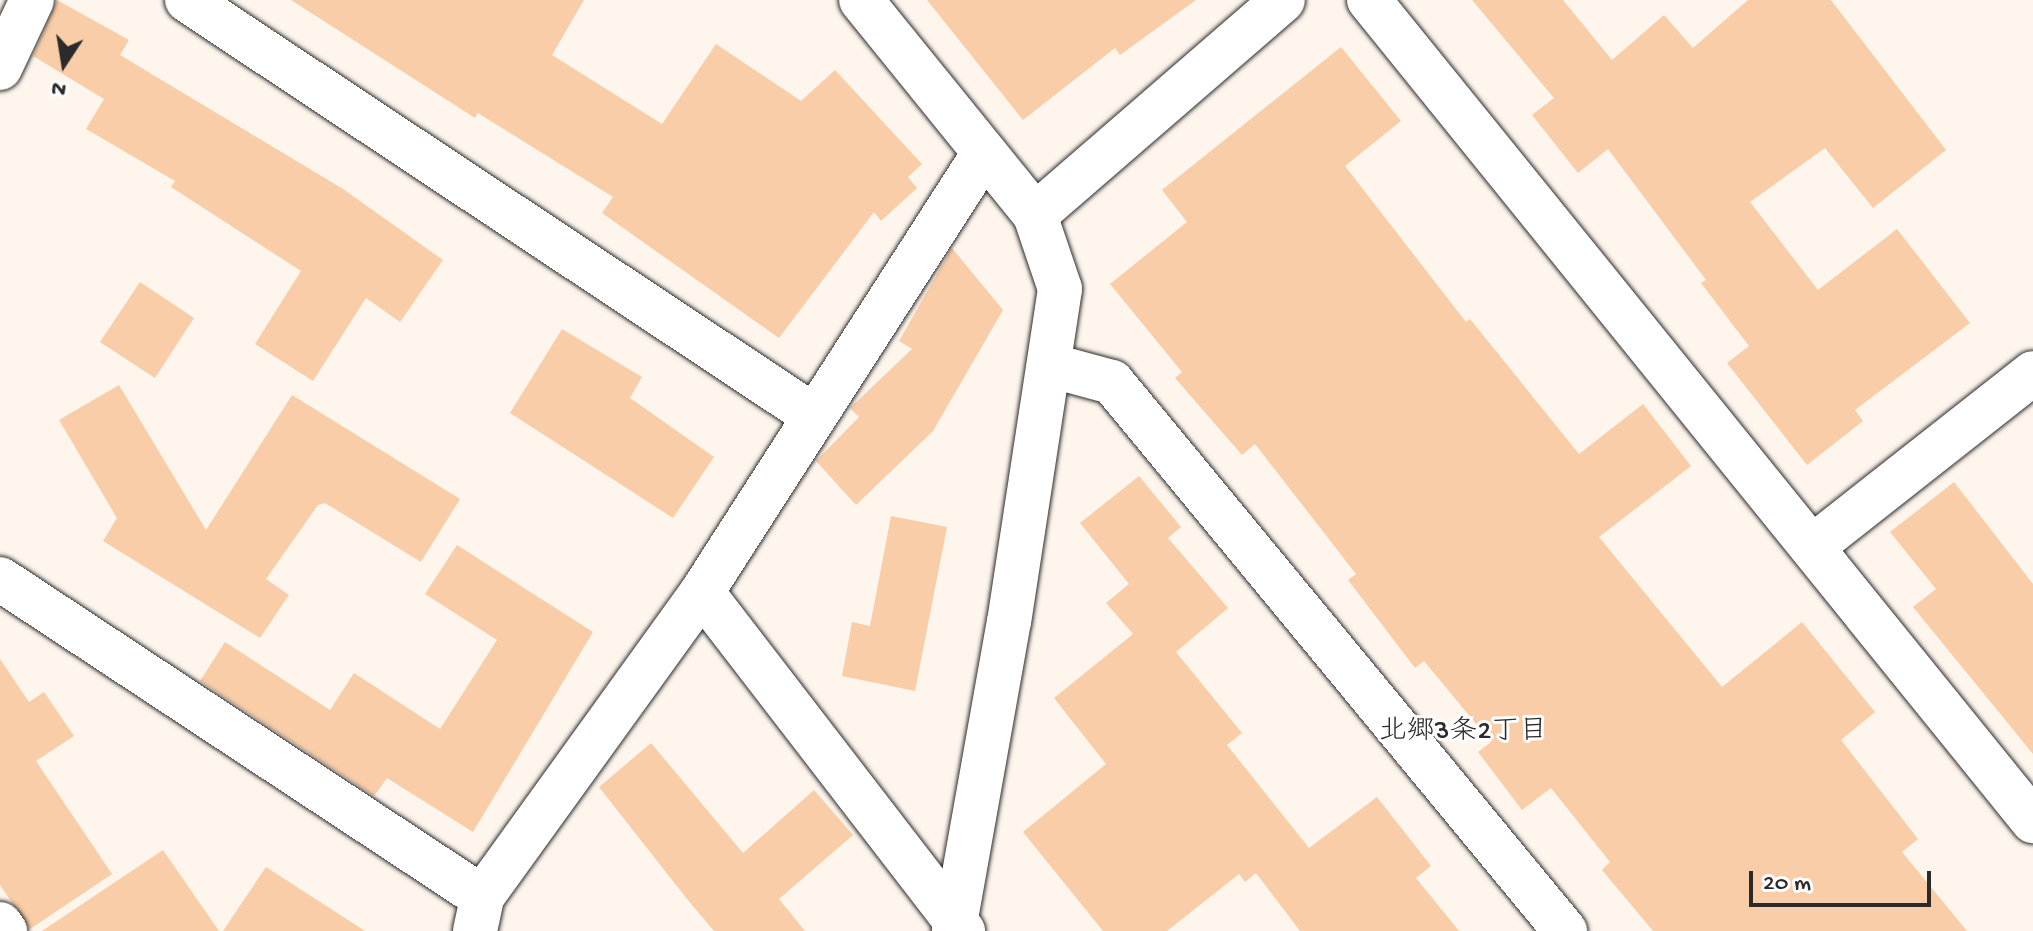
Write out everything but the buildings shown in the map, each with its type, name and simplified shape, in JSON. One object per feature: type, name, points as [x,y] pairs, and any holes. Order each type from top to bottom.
[{"type":"street","points":[[0,68],[32,0]]},
{"type":"street","points":[[187,0],[811,414]]},
{"type":"street","points":[[861,0],[1035,215],[1060,289],[957,928]]},
{"type":"street","points":[[1035,215],[1283,0]]},
{"type":"street","points":[[1369,0],[2033,821]]},
{"type":"street","points":[[0,579],[479,914],[702,592],[811,414],[984,153]]},
{"type":"street","points":[[1049,365],[1112,382],[1565,931]]},
{"type":"street","points":[[1812,547],[2033,373]]},
{"type":"street","points":[[702,592],[957,928]]},
{"type":"street","points":[[0,924],[5,931]]},
{"type":"district","name":"北郷3条2丁目","points":[[1463,733]]}]
